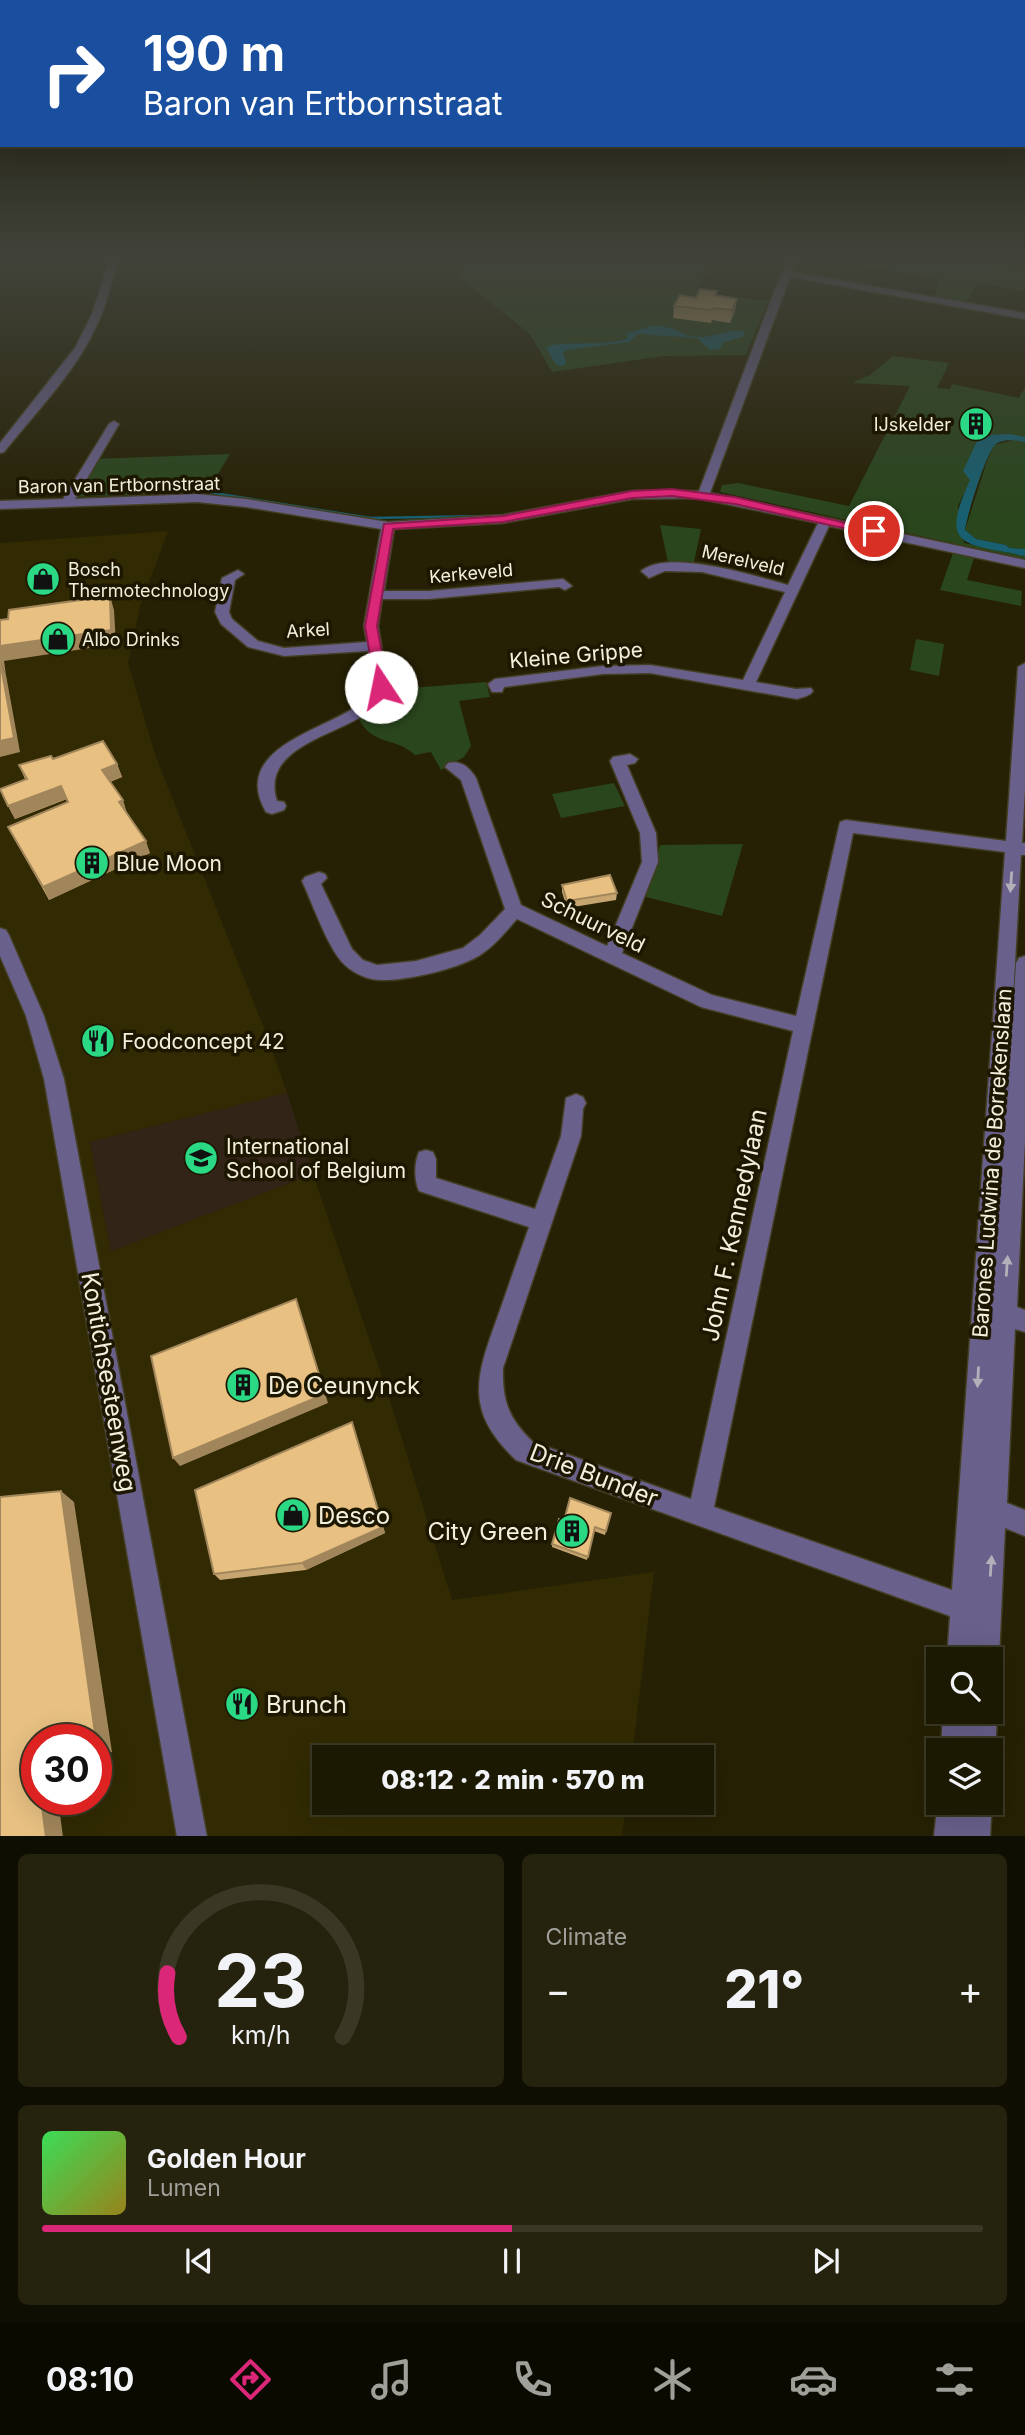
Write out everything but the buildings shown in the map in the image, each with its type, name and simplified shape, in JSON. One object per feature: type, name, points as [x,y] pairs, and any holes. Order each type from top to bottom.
[{"type":"street","points":[[0,450],[63,372],[81,345]]},
{"type":"street","points":[[704,495],[761,345]]},
{"type":"street","points":[[67,502],[114,424]]},
{"type":"street","name":"Baron van Ertbornstraat","points":[[0,505],[197,498],[246,502],[388,526],[503,519],[632,495],[672,493],[704,495],[1025,564]]},
{"type":"street","points":[[748,684],[825,522]]},
{"type":"street","points":[[278,806],[272,808],[266,797],[267,778],[276,761],[301,738],[366,706],[381,687],[381,676],[372,646],[371,626],[388,526]]},
{"type":"street","name":"Merelveld","points":[[649,574],[647,571],[666,566],[685,565],[793,590]]},
{"type":"street","name":"Arkel","points":[[238,574],[229,578],[222,612],[226,621],[253,644],[284,652],[372,646]]},
{"type":"street","name":"Kerkeveld","points":[[378,595],[429,595],[563,583],[565,586]]},
{"type":"street","name":"Barones Ludwina de Borrekenslaan","points":[[986,1647],[995,1511],[1015,1317],[1012,1139],[1025,667]]},
{"type":"street","name":"Kleine Grippe","points":[[497,689],[495,684],[626,668],[748,684],[797,694],[806,691]]},
{"type":"street","points":[[611,957],[649,862],[648,833],[618,761],[630,759]]},
{"type":"street","name":"Schuurveld","points":[[453,767],[457,767],[468,778],[509,901],[515,910],[708,1002],[802,1025]]},
{"type":"street","name":"John F. Kennedylaan","points":[[700,1515],[846,826],[1019,848]]},
{"type":"street","points":[[319,878],[311,881],[345,953],[351,961],[366,970],[383,973],[452,959],[475,950],[515,910]]},
{"type":"street","name":"Kontichsesteenweg","points":[[0,934],[35,1016],[54,1079],[192,1836]]},
{"type":"street","name":"Barones Ludwina de Borrekenslaan","points":[[962,1647],[982,1306],[1012,1139],[1025,963]]},
{"type":"street","name":"Drie Bunder","points":[[576,1103],[573,1104],[571,1136],[491,1368],[490,1391],[496,1417],[509,1437],[525,1451],[700,1515]]},
{"type":"street","points":[[426,1158],[426,1184],[542,1221]]},
{"type":"street","points":[[982,1306],[1015,1317]]},
{"type":"street","points":[[995,1511],[1025,1523]]},
{"type":"street","points":[[700,1515],[988,1616]]},
{"type":"street","points":[[949,1836],[950,1815]]},
{"type":"street","points":[[975,1836],[976,1815]]},
{"type":"shaded area","points":[[168,531],[140,607],[128,663],[156,757],[266,1033],[287,1093],[90,1142],[111,1251],[313,1174],[388,1394],[452,1600],[654,1572],[633,1745],[312,1745],[312,1815],[625,1815],[622,1836],[201,1836],[146,1662],[176,1836],[0,1836],[0,543]]},
{"type":"shaded area","name":"International School of Belgium","points":[[287,1093],[313,1174],[111,1251],[90,1142]]},
{"type":"green space","points":[[536,345],[750,345],[746,355],[663,356],[552,372]]},
{"type":"green space","points":[[893,356],[949,363],[937,388],[950,389],[952,384],[1019,398],[1025,387],[1025,437],[992,435],[958,506],[964,543],[1025,556],[1025,559],[720,492],[722,485],[738,483],[849,506],[910,386],[852,383],[870,375]]},
{"type":"green space","points":[[1014,440],[1025,442],[1025,549],[1009,548],[1006,545],[976,539],[965,530],[994,445]]},
{"type":"green space","points":[[230,454],[207,492],[70,497],[93,459]]},
{"type":"green space","points":[[660,525],[701,529],[694,562],[668,562]]},
{"type":"green space","points":[[953,553],[974,558],[967,580],[1022,591],[1021,606],[940,590]]},
{"type":"green space","points":[[916,639],[944,644],[939,676],[910,670]]},
{"type":"green space","points":[[486,682],[490,697],[459,701],[471,746],[464,757],[441,770],[431,752],[415,755],[400,745],[377,737],[370,733],[358,717],[377,706],[386,690]]},
{"type":"green space","points":[[614,783],[625,806],[561,818],[552,794]]},
{"type":"green space","points":[[743,844],[722,916],[646,897],[660,845]]},
{"type":"water","points":[[552,345],[608,345],[567,350],[563,353],[566,364],[561,366],[556,364],[546,348]]},
{"type":"water","points":[[704,345],[722,345],[719,349],[710,350]]},
{"type":"water","points":[[992,435],[1025,437],[1025,442],[1004,441],[994,446],[977,486],[965,530],[976,539],[1006,545],[1009,548],[1025,549],[1025,556],[973,545],[963,539],[958,531],[957,520],[961,503],[970,480],[963,471],[977,441]]},
{"type":"waterway","points":[[207,492],[370,518],[487,516]]},
{"type":"place","name":"IJskelder","points":[[976,424]]},
{"type":"place","name":"Bosch Thermotechnology","points":[[43,579]]},
{"type":"place","name":"Albo Drinks","points":[[58,639]]},
{"type":"place","name":"Blue Moon","points":[[92,863]]},
{"type":"place","name":"Foodconcept 42","points":[[98,1041]]},
{"type":"place","name":"International School of Belgium","points":[[201,1158]]},
{"type":"place","name":"De Ceunynck","points":[[243,1385]]},
{"type":"place","name":"Desco","points":[[293,1515]]},
{"type":"place","name":"City Green","points":[[572,1531]]},
{"type":"place","name":"Brunch","points":[[242,1704]]},
{"type":"route","points":[[381,687],[381,676],[372,646],[371,626],[388,526],[503,519],[632,495],[672,493],[735,500],[874,531]]}]
